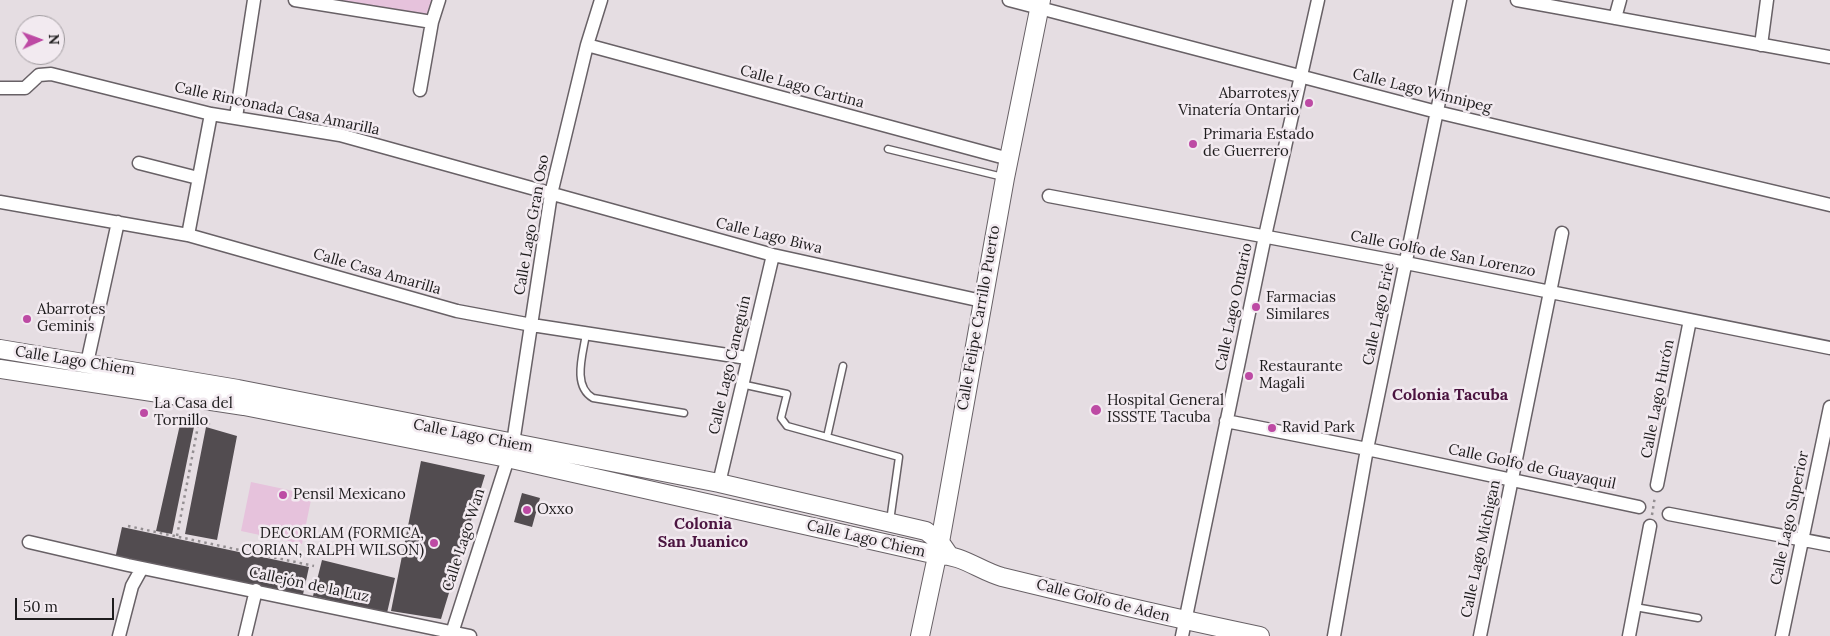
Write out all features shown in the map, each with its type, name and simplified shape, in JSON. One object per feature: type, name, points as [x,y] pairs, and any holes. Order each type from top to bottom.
[{"type":"street","points":[[236,117],[254,0]]},
{"type":"street","points":[[295,0],[432,22]]},
{"type":"street","points":[[420,90],[432,22],[439,0]]},
{"type":"street","name":"Calle Lago Gran Oso","points":[[510,451],[532,326],[551,194],[587,45],[601,0]]},
{"type":"street","name":"Calle Lago Winnipeg","points":[[1009,0],[1040,4],[1301,78],[1437,112],[1830,204]]},
{"type":"street","name":"Calle Lago Ontario","points":[[1183,628],[1265,236],[1318,0]]},
{"type":"street","name":"Calle Lago Erie","points":[[1334,636],[1367,449],[1460,0]]},
{"type":"street","points":[[1517,0],[1533,1],[1615,18],[1830,57]]},
{"type":"street","points":[[1615,18],[1620,0]]},
{"type":"street","points":[[1761,45],[1767,0]]},
{"type":"street","name":"Calle Felipe Carrillo Puerto","points":[[920,636],[942,551],[982,301],[1040,4]]},
{"type":"street","name":"Calle Lago Cartina","points":[[587,45],[1009,160]]},
{"type":"street","name":"Calle Rinconada Casa Amarilla","points":[[0,88],[25,88],[39,75],[51,74],[211,114],[340,135],[551,194]]},
{"type":"street","points":[[188,235],[211,114]]},
{"type":"street","points":[[139,164],[198,178]]},
{"type":"street","name":"Calle Lago Biwa","points":[[551,194],[773,255],[982,301]]},
{"type":"street","name":"Calle Golfo de San Lorenzo","points":[[1049,196],[1406,263],[1830,348]]},
{"type":"street","name":"Calle Casa Amarilla","points":[[0,202],[188,235],[457,312],[532,326],[747,358]]},
{"type":"street","points":[[87,363],[118,222]]},
{"type":"street","name":"Calle Lago Michigan","points":[[1480,636],[1562,233]]},
{"type":"street","name":"Calle Lago Caneguín","points":[[719,483],[747,358],[773,255]]},
{"type":"street","name":"Calle Lago Hurón","points":[[1657,485],[1690,320]]},
{"type":"street","name":"Calle Lago Chiem","points":[[0,349],[238,389],[942,551]]},
{"type":"street","name":"Calle Lago Chiem","points":[[0,368],[719,483],[890,521],[926,531],[942,551]]},
{"type":"street","name":"Calle Lago Superior","points":[[1782,636],[1830,407]]},
{"type":"street","name":"Calle Golfo de Guayaquil","points":[[1226,421],[1367,449],[1639,508]]},
{"type":"street","name":"Calle Lago Wan","points":[[452,634],[510,451]]},
{"type":"street","points":[[1669,514],[1830,545]]},
{"type":"street","points":[[1629,636],[1650,526]]},
{"type":"street","name":"Callejón de la Luz","points":[[29,542],[142,568],[256,590],[452,634],[470,636]]},
{"type":"street","name":"Calle Golfo de Aden","points":[[942,551],[996,575],[1183,628],[1260,636]]},
{"type":"street","points":[[118,636],[132,586],[142,568]]},
{"type":"street","points":[[245,636],[256,590]]},
{"type":"lane","points":[[888,149],[1005,178]]},
{"type":"lane","points":[[586,334],[581,381],[583,389],[587,394],[594,398],[684,412]]},
{"type":"lane","points":[[827,437],[843,366]]},
{"type":"lane","points":[[741,384],[787,394],[782,418],[783,423],[900,457],[890,521]]},
{"type":"lane","points":[[1635,607],[1698,618]]},
{"type":"path","points":[[177,536],[198,426],[210,423]]},
{"type":"path","points":[[1650,526],[1657,485]]},
{"type":"path","points":[[1639,508],[1669,514]]},
{"type":"path","points":[[128,526],[314,566]]},
{"type":"shaded area","points":[[311,0],[437,0],[432,18]]},
{"type":"shaded area","points":[[251,482],[312,495],[302,544],[241,531]]},
{"type":"building","points":[[181,420],[195,422],[172,534],[156,531]]},
{"type":"building","points":[[206,427],[237,436],[217,540],[185,534]]},
{"type":"building","name":"DECORLAM (FORMICA, CORIAN, RALPH WILSON)","points":[[421,461],[485,475],[441,619],[391,611]]},
{"type":"building","name":"Oxxo","points":[[522,493],[540,498],[532,527],[514,522]]},
{"type":"building","points":[[122,527],[309,567],[302,599],[115,559]]},
{"type":"building","points":[[322,560],[395,578],[387,613],[313,596]]},
{"type":"place","name":"Abarrotes y Vinatería Ontario","points":[[1309,103]]},
{"type":"place","name":"Primaria Estado de Guerrero","points":[[1193,144]]},
{"type":"place","name":"Farmacias Similares","points":[[1256,307]]},
{"type":"place","name":"Abarrotes Geminis","points":[[27,319]]},
{"type":"place","name":"Restaurante Magali","points":[[1249,376]]},
{"type":"place","name":"Hospital General ISSSTE Tacuba","points":[[1096,410]]},
{"type":"place","name":"La Casa del Tornillo","points":[[144,413]]},
{"type":"place","name":"Ravid Park","points":[[1272,428]]},
{"type":"place","name":"Pensil Mexicano","points":[[283,495]]},
{"type":"place","name":"Oxxo","points":[[527,510]]},
{"type":"place","name":"DECORLAM (FORMICA, CORIAN, RALPH WILSON)","points":[[434,543]]},
{"type":"district","name":"Colonia Tacuba","points":[[1450,395]]},
{"type":"district","name":"Colonia San Juanico","points":[[703,533]]}]
